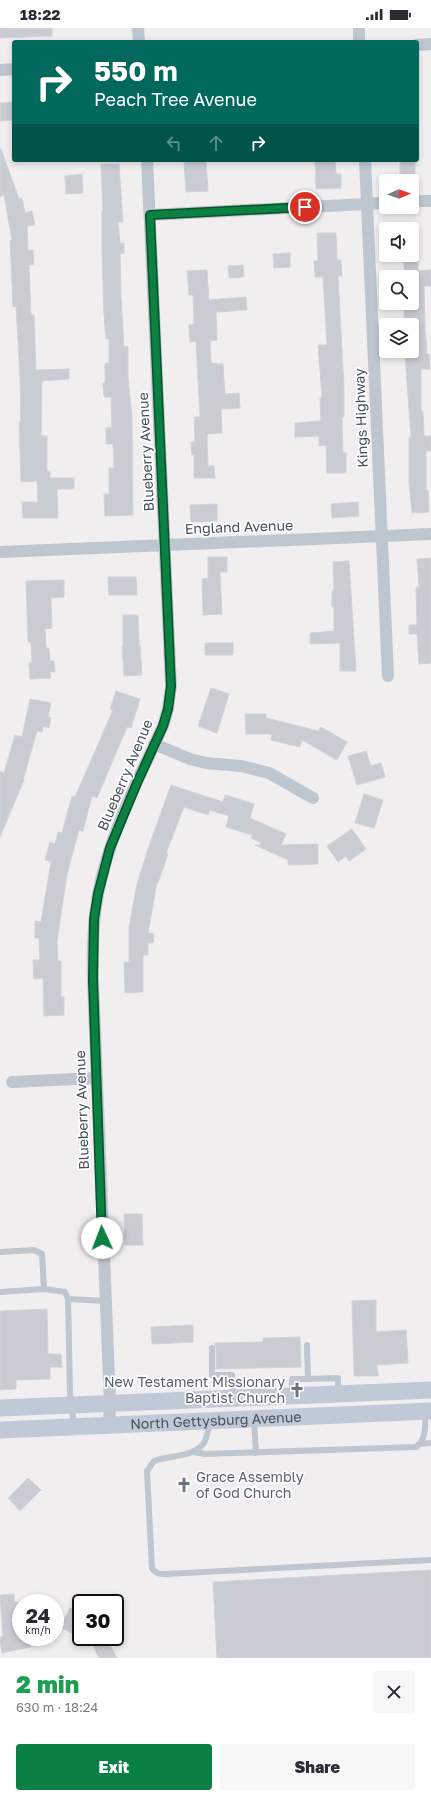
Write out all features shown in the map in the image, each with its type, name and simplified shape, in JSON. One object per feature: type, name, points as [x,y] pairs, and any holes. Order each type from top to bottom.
[{"type":"main road","name":"North Gettysburg Avenue","points":[[0,1408],[428,1391]]},
{"type":"main road","points":[[428,1391],[428,1411]]},
{"type":"main road","points":[[254,1398],[254,1419]]},
{"type":"main road","points":[[210,1400],[211,1421]]},
{"type":"main road","name":"North Gettysburg Avenue","points":[[0,1430],[428,1411]]},
{"type":"street","points":[[138,28],[139,40]]},
{"type":"street","points":[[359,28],[359,40]]},
{"type":"street","points":[[419,45],[431,44]]},
{"type":"street","points":[[0,70],[12,69]]},
{"type":"street","name":"Blueberry Avenue","points":[[109,1425],[110,1404],[96,1078],[92,944],[98,894],[115,835],[168,709],[171,686],[147,162]]},
{"type":"street","name":"Kings Highway","points":[[365,162],[388,676]]},
{"type":"street","points":[[419,201],[431,201]]},
{"type":"street","points":[[150,215],[379,202]]},
{"type":"street","name":"England Avenue","points":[[0,552],[431,534]]},
{"type":"street","points":[[154,744],[190,759],[206,763],[240,766],[268,773],[313,798]]},
{"type":"street","points":[[12,1082],[96,1078]]},
{"type":"lane","points":[[0,1252],[34,1250],[42,1254],[44,1288]]},
{"type":"lane","points":[[0,1292],[44,1288],[65,1292],[68,1299],[71,1405],[74,1427]]},
{"type":"lane","points":[[68,1299],[105,1302]]},
{"type":"lane","points":[[307,1345],[308,1379]]},
{"type":"lane","points":[[212,1348],[212,1375],[232,1375],[233,1398]]},
{"type":"lane","points":[[292,1396],[292,1379],[338,1378],[338,1394]]},
{"type":"lane","points":[[420,1444],[425,1433],[428,1411]]},
{"type":"lane","points":[[254,1419],[256,1453]]},
{"type":"lane","points":[[194,1452],[204,1442],[211,1421]]},
{"type":"lane","points":[[431,1443],[420,1444],[416,1447],[256,1453],[205,1454],[194,1452],[160,1458],[154,1461],[147,1471],[152,1568],[158,1574],[431,1560]]},
{"type":"building","points":[[0,28],[52,28],[52,36],[0,38]]},
{"type":"building","points":[[12,102],[12,120],[0,121],[0,103]]},
{"type":"building","points":[[0,149],[19,199],[22,198],[25,213],[32,211],[35,225],[27,226],[28,250],[33,250],[34,265],[29,265],[31,315],[34,315],[36,370],[69,369],[69,379],[42,381],[41,436],[47,436],[47,471],[50,471],[50,478],[74,478],[74,489],[57,489],[58,518],[23,518],[22,502],[38,502],[37,481],[21,482],[19,422],[21,422],[20,378],[16,306],[13,307],[10,240],[12,240],[4,195],[0,197]]},
{"type":"building","points":[[184,162],[206,162],[208,191],[186,192]]},
{"type":"building","points":[[315,162],[335,162],[336,174],[341,174],[341,188],[316,189]]},
{"type":"building","points":[[400,162],[415,162],[415,174],[400,174]]},
{"type":"building","points":[[101,164],[119,164],[123,222],[118,222],[120,243],[124,243],[124,253],[120,254],[121,296],[124,347],[128,346],[128,378],[132,418],[133,515],[105,516],[104,494],[109,494],[109,468],[114,468],[113,444],[106,444],[106,428],[112,428],[111,397],[104,397],[103,383],[105,383],[105,363],[109,363],[109,339],[106,339],[104,315]]},
{"type":"building","points":[[82,174],[83,193],[66,194],[65,176]]},
{"type":"building","points":[[317,233],[336,233],[337,260],[341,260],[342,276],[338,276],[344,388],[344,417],[342,417],[343,453],[346,453],[346,473],[327,473],[326,445],[319,446],[319,436],[295,437],[295,423],[321,421],[320,397],[322,397],[318,345],[327,345],[323,277],[315,277],[314,261],[318,261]]},
{"type":"building","points":[[290,253],[290,267],[274,268],[273,254]]},
{"type":"building","points":[[404,262],[418,262],[418,270],[404,270]]},
{"type":"building","points":[[243,265],[244,277],[229,278],[228,266]]},
{"type":"building","points":[[207,270],[209,300],[246,297],[247,310],[216,312],[217,340],[210,341],[211,363],[223,364],[225,394],[239,393],[240,408],[221,409],[222,433],[207,434],[208,466],[214,466],[215,478],[194,478],[194,455],[192,455],[191,442],[195,442],[194,417],[200,417],[196,341],[190,342],[189,325],[194,324],[193,295],[189,295],[187,271]]},
{"type":"building","points":[[431,270],[431,286],[424,286],[427,354],[429,354],[430,369],[421,369],[421,411],[423,411],[424,436],[431,436],[431,451],[426,451],[426,490],[428,490],[429,512],[412,513],[409,484],[409,437],[411,437],[405,358],[419,358],[419,318],[404,318],[404,310],[419,310],[419,271]]},
{"type":"building","points":[[358,502],[359,516],[332,518],[331,504]]},
{"type":"building","points":[[217,504],[217,521],[191,522],[190,505]]},
{"type":"building","points":[[208,557],[227,557],[227,572],[220,572],[222,614],[203,615],[202,579],[208,578]]},
{"type":"building","points":[[431,558],[431,663],[419,664],[417,634],[409,634],[409,625],[417,625],[416,587],[419,587],[417,559]]},
{"type":"building","points":[[349,561],[356,671],[340,671],[340,643],[310,644],[310,633],[334,631],[334,607],[332,607],[332,590],[334,590],[333,562]]},
{"type":"building","points":[[108,577],[136,577],[137,595],[109,595]]},
{"type":"building","points":[[64,580],[64,597],[51,598],[52,628],[45,629],[46,648],[49,648],[50,661],[54,661],[55,672],[50,672],[51,678],[30,679],[29,663],[32,662],[31,642],[28,642],[26,581]]},
{"type":"building","points":[[123,615],[138,615],[142,675],[124,676],[122,646]]},
{"type":"building","points":[[205,643],[233,643],[233,655],[205,655]]},
{"type":"building","points":[[211,688],[229,694],[217,733],[198,726]]},
{"type":"building","points":[[116,691],[140,699],[131,728],[127,727],[97,798],[92,796],[83,831],[79,830],[67,874],[57,941],[58,961],[61,961],[61,997],[64,997],[64,1015],[44,1016],[43,978],[34,979],[33,960],[40,960],[39,938],[35,938],[35,921],[41,922],[51,862],[45,860],[50,842],[55,844],[58,832],[62,833],[72,796],[75,797],[113,710],[110,709]]},
{"type":"building","points":[[30,699],[51,703],[48,717],[51,718],[49,728],[43,726],[42,732],[37,731],[24,780],[0,837],[0,771],[4,773],[15,735],[22,737]]},
{"type":"building","points":[[245,714],[266,714],[266,718],[318,731],[321,727],[347,742],[337,760],[302,740],[300,747],[271,740],[272,734],[246,734]]},
{"type":"building","points":[[366,751],[371,766],[381,763],[385,777],[357,785],[348,756]]},
{"type":"building","points":[[171,785],[223,802],[225,795],[254,804],[250,818],[286,834],[281,845],[318,844],[318,864],[288,865],[288,860],[255,845],[260,845],[261,843],[251,838],[252,835],[226,827],[229,816],[210,810],[208,815],[184,807],[166,853],[168,854],[158,883],[157,882],[148,933],[154,934],[153,943],[148,943],[148,955],[143,955],[143,992],[125,993],[124,962],[129,962],[129,928],[137,884]]},
{"type":"building","points":[[364,794],[383,800],[374,828],[355,823]]},
{"type":"building","points":[[352,829],[366,849],[349,861],[346,856],[338,862],[327,846]]},
{"type":"building","points":[[124,1214],[142,1214],[143,1245],[125,1245]]},
{"type":"building","points":[[376,1300],[376,1332],[406,1330],[408,1363],[377,1365],[378,1376],[354,1376],[352,1301]]},
{"type":"building","points":[[47,1309],[48,1354],[61,1354],[62,1367],[50,1367],[50,1379],[16,1380],[16,1389],[0,1390],[0,1311]]},
{"type":"building","points":[[193,1325],[193,1342],[152,1344],[151,1327]]},
{"type":"building","points":[[300,1337],[301,1367],[216,1369],[216,1348],[214,1343],[263,1342],[263,1338]]},
{"type":"building","points":[[28,1478],[41,1490],[20,1511],[8,1498]]},
{"type":"building","points":[[431,1570],[431,1658],[217,1658],[213,1582]]},
{"type":"building","points":[[12,1594],[12,1646],[31,1647],[2,1653],[0,1641],[0,1637],[3,1637],[0,1595]]},
{"type":"building","points":[[70,1608],[72,1609],[72,1633],[64,1629],[64,1619]]},
{"type":"building","points":[[93,1646],[111,1646],[117,1658],[99,1658]]},
{"type":"place","name":"New Testament Missionary Baptist Church","points":[[297,1390]]},
{"type":"place","name":"Grace Assembly of God Church","points":[[184,1485]]},
{"type":"route","points":[[102,1238],[92,944],[94,919],[98,894],[110,848],[163,726],[168,709],[171,686],[150,215],[305,207]]}]
